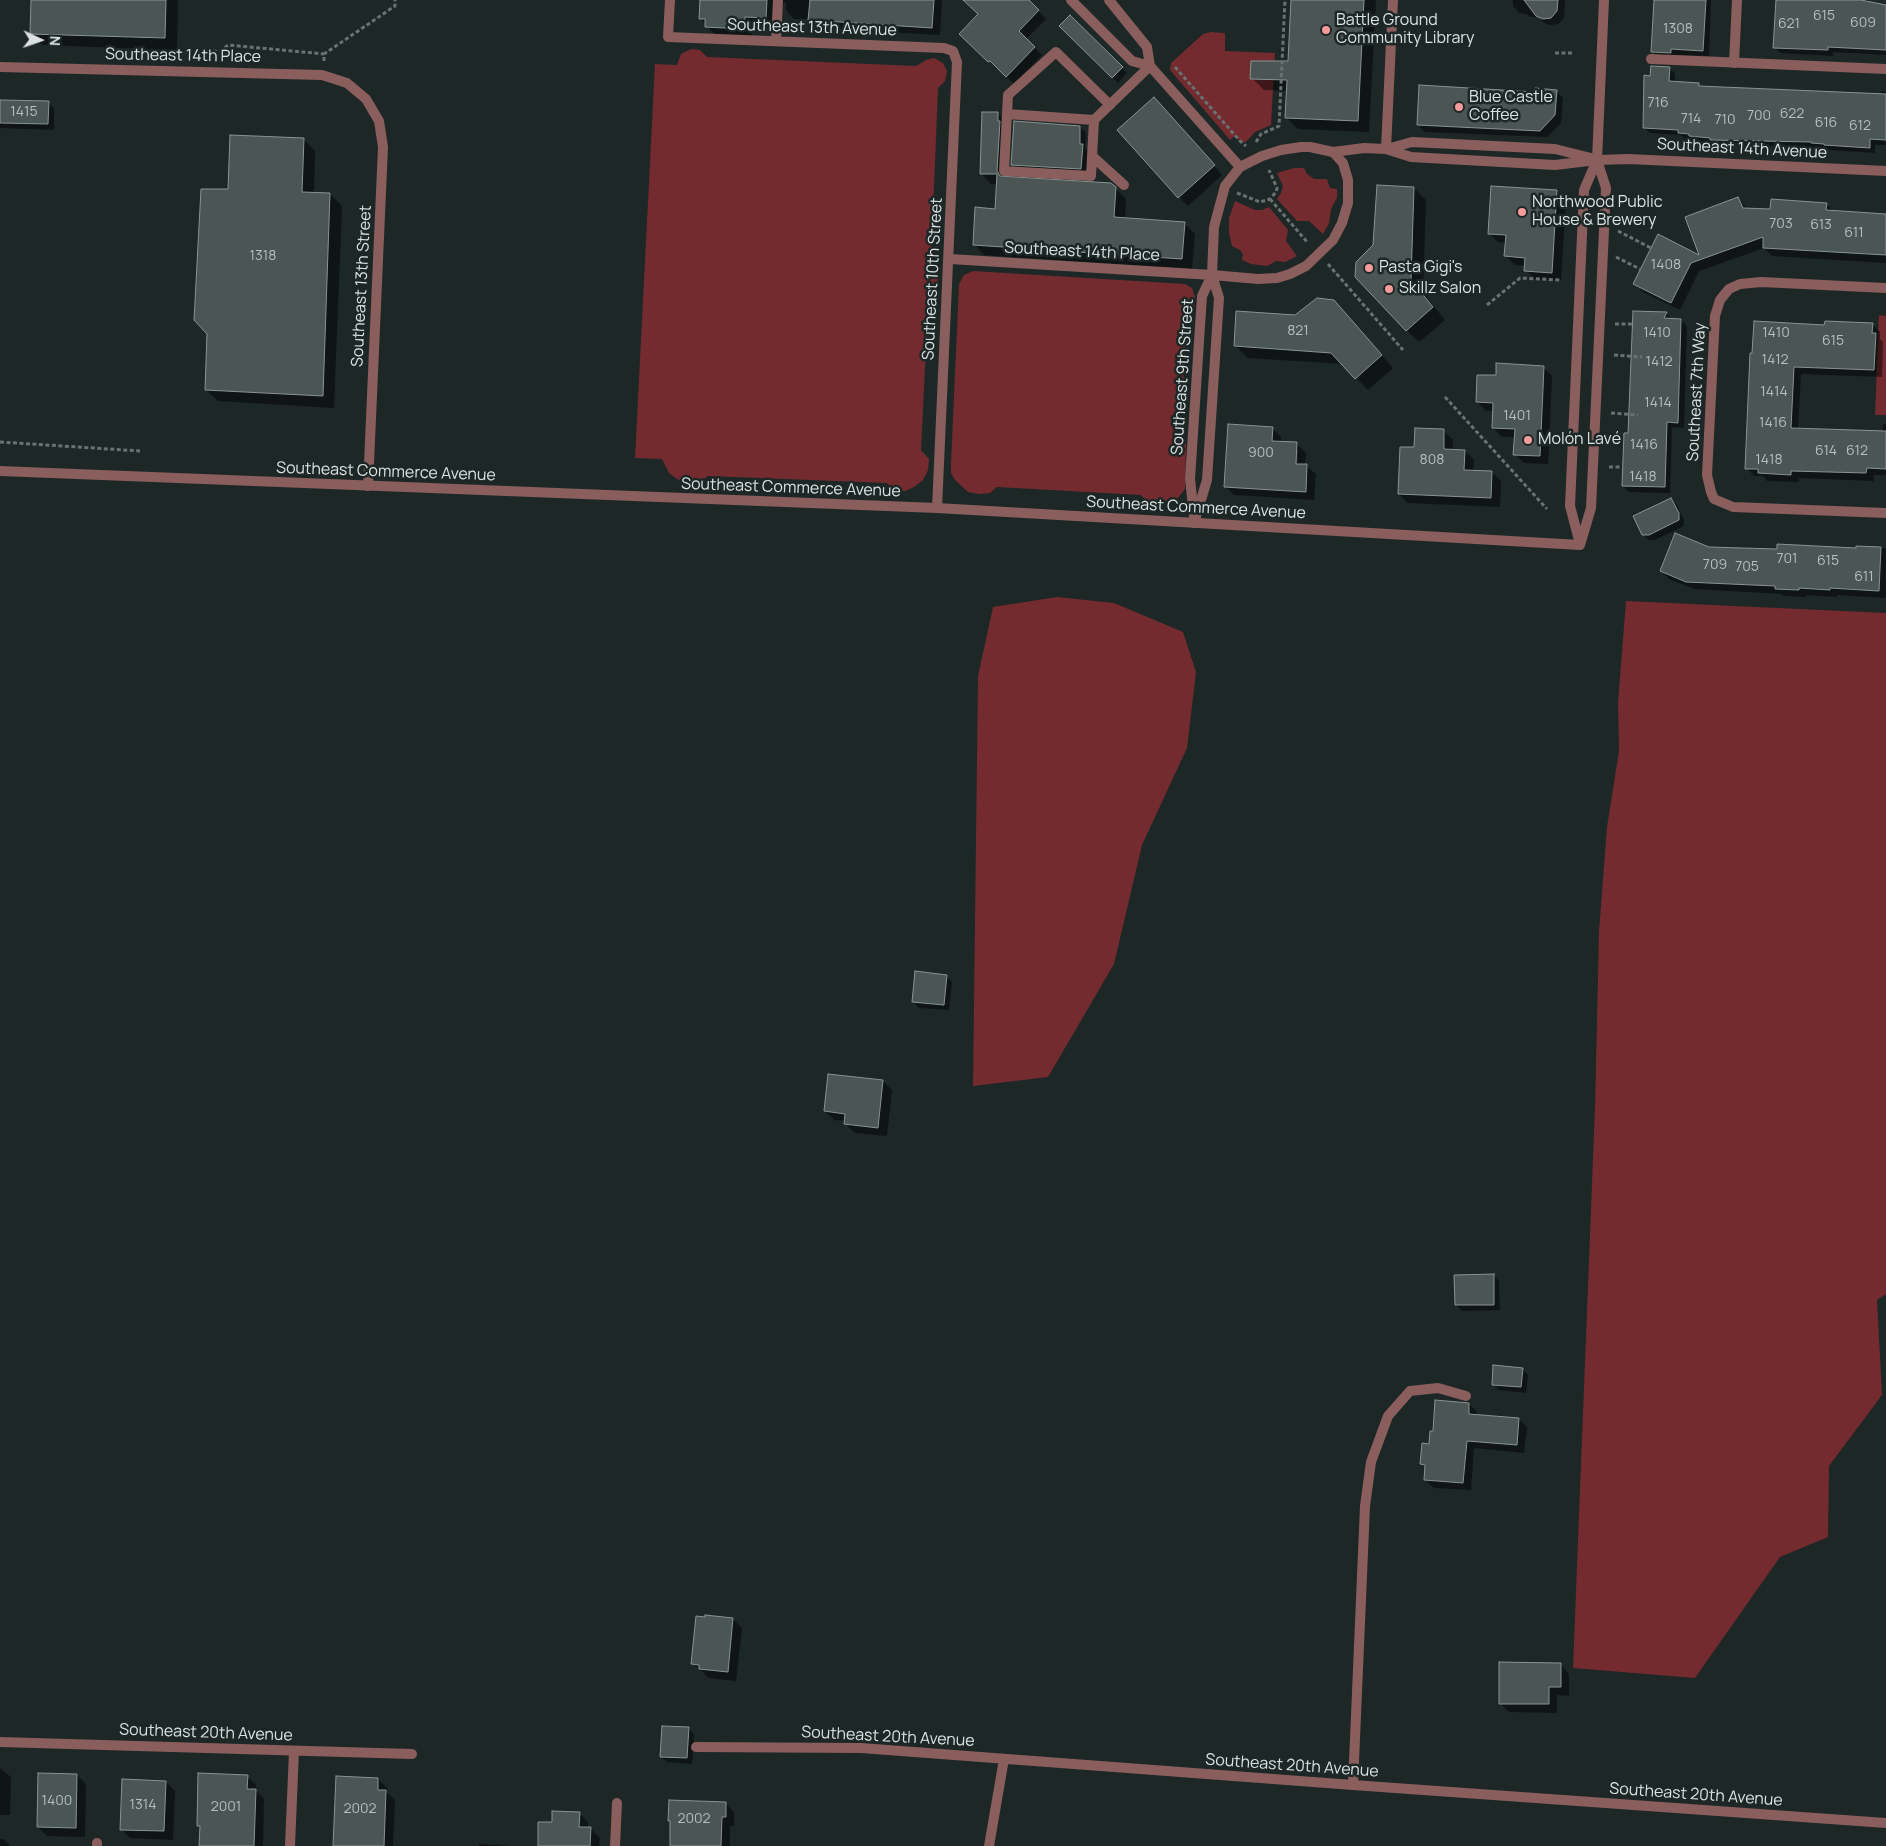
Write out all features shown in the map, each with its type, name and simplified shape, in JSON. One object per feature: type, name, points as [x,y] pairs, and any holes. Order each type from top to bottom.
[{"type":"street","name":"Southeast 13th Avenue","points":[[670,0],[668,37],[944,48],[953,51]]},
{"type":"street","points":[[776,41],[778,0]]},
{"type":"street","points":[[1071,0],[1132,61],[1150,66]]},
{"type":"street","points":[[1109,0],[1147,47],[1150,66],[1240,167]]},
{"type":"street","points":[[1386,149],[1393,0]]},
{"type":"street","points":[[1580,545],[1591,508],[1606,188],[1598,160],[1604,0]]},
{"type":"street","points":[[1734,63],[1737,0]]},
{"type":"street","name":"Southeast 10th Street","points":[[938,508],[957,62],[953,51]]},
{"type":"street","points":[[1110,105],[1056,52],[1008,95],[1004,171],[1091,176],[1094,120],[1110,105],[1150,66]]},
{"type":"street","points":[[1651,59],[1886,69]]},
{"type":"street","name":"Southeast 14th Place","points":[[0,67],[322,75],[347,83],[360,93]]},
{"type":"street","name":"Southeast 13th Street","points":[[360,93],[376,114],[383,138],[368,486]]},
{"type":"street","points":[[1007,114],[1094,120]]},
{"type":"street","name":"Southeast 14th Avenue","points":[[1386,149],[1412,142],[1555,148],[1598,160]]},
{"type":"street","points":[[1310,147],[1333,152],[1343,163],[1346,172],[1349,189],[1348,203],[1336,234],[1319,255],[1301,269],[1277,278],[1258,279],[1212,275],[1214,227],[1217,213],[1225,186],[1240,167],[1262,156],[1281,150],[1310,147]]},
{"type":"street","name":"Southeast 14th Avenue","points":[[1333,152],[1364,148],[1386,149],[1411,157],[1555,165],[1628,159],[1886,171]]},
{"type":"street","points":[[1092,156],[1124,185]]},
{"type":"street","points":[[1580,545],[1570,506],[1584,190],[1598,160]]},
{"type":"street","name":"Southeast 14th Place","points":[[950,259],[1212,275]]},
{"type":"street","name":"Southeast 9th Street","points":[[1194,523],[1190,479],[1202,296],[1212,275]]},
{"type":"street","name":"Southeast 9th Street","points":[[1194,523],[1207,480],[1219,298],[1212,275]]},
{"type":"street","name":"Southeast 7th Way","points":[[1886,288],[1761,282],[1740,284],[1728,289],[1720,300],[1715,316],[1707,474],[1714,499],[1733,506],[1886,513]]},
{"type":"street","name":"Southeast Commerce Avenue","points":[[0,471],[938,508],[1580,545]]},
{"type":"street","points":[[1353,1785],[1365,1506],[1371,1462],[1388,1416],[1410,1391],[1438,1388],[1466,1396]]},
{"type":"street","name":"Southeast 20th Avenue","points":[[0,1742],[412,1754]]},
{"type":"street","name":"Southeast 20th Avenue","points":[[696,1747],[861,1748],[1004,1760],[1886,1823]]},
{"type":"street","points":[[290,1846],[294,1751]]},
{"type":"street","points":[[988,1846],[1004,1760]]},
{"type":"street","points":[[615,1846],[617,1803]]},
{"type":"path","points":[[161,53],[221,51],[228,45],[324,54],[395,6],[395,0]]},
{"type":"path","points":[[1175,67],[1244,146],[1249,146],[1256,142],[1261,134],[1278,126],[1285,0]]},
{"type":"path","points":[[1555,53],[1572,54]]},
{"type":"path","points":[[322,75],[324,54]]},
{"type":"path","points":[[1237,192],[1260,202],[1270,199],[1277,188],[1267,166]]},
{"type":"path","points":[[1270,199],[1403,350]]},
{"type":"path","points":[[1617,230],[1651,248]]},
{"type":"path","points":[[1614,256],[1640,269]]},
{"type":"path","points":[[1487,306],[1520,278],[1560,280]]},
{"type":"path","points":[[1615,324],[1633,324]]},
{"type":"path","points":[[1614,355],[1642,357]]},
{"type":"path","points":[[1445,397],[1547,509]]},
{"type":"path","points":[[1612,413],[1638,415]]},
{"type":"path","points":[[1610,434],[1624,435]]},
{"type":"path","points":[[0,442],[140,451]]},
{"type":"path","points":[[1609,467],[1622,467]]},
{"type":"shaded area","points":[[1211,32],[1225,33],[1225,51],[1275,53],[1271,125],[1255,132],[1246,142],[1241,142],[1235,136],[1230,140],[1170,70],[1171,63],[1203,34]]},
{"type":"shaded area","points":[[691,49],[700,50],[707,57],[916,66],[934,58],[943,63],[947,71],[945,81],[938,88],[933,211],[939,218],[939,239],[931,246],[930,269],[938,278],[937,299],[928,306],[921,450],[929,459],[928,470],[923,480],[914,487],[905,491],[893,491],[887,483],[708,476],[699,482],[687,483],[669,473],[662,459],[635,458],[655,64],[677,65],[681,54]]},
{"type":"shaded area","points":[[1294,168],[1304,168],[1307,174],[1314,179],[1327,179],[1330,188],[1337,189],[1337,198],[1331,209],[1329,223],[1323,234],[1309,221],[1297,221],[1277,199],[1283,186],[1277,173]]},
{"type":"shaded area","points":[[1235,201],[1255,210],[1269,207],[1288,230],[1286,241],[1297,256],[1285,262],[1276,261],[1267,266],[1251,264],[1242,260],[1243,254],[1232,246],[1229,233],[1229,218]]},
{"type":"shaded area","points":[[973,271],[1185,284],[1192,288],[1195,297],[1194,309],[1187,316],[1180,439],[1186,444],[1185,489],[1177,499],[1167,504],[1159,504],[1148,503],[1141,495],[997,487],[990,493],[979,494],[968,492],[955,480],[951,473],[951,464],[959,284],[964,275]]},
{"type":"shaded area","points":[[1879,315],[1886,316],[1886,415],[1875,415]]},
{"type":"shaded area","points":[[1057,597],[1114,603],[1183,632],[1196,672],[1187,748],[1142,845],[1114,964],[1048,1077],[973,1086],[978,676],[993,607]]},
{"type":"shaded area","points":[[1626,601],[1886,613],[1886,1294],[1877,1300],[1882,1395],[1829,1466],[1828,1537],[1780,1557],[1695,1678],[1573,1668],[1595,1107],[1599,932],[1607,827],[1619,751],[1618,703]]},
{"type":"building","points":[[31,0],[166,0],[165,38],[30,34]]},
{"type":"building","points":[[700,0],[767,0],[766,18],[745,17],[744,29],[705,27],[705,19],[699,19]]},
{"type":"building","points":[[810,0],[934,0],[932,28],[808,20]]},
{"type":"building","points":[[963,0],[1029,0],[1039,10],[1019,31],[1035,47],[1006,77],[959,34],[978,14]]},
{"type":"building","name":"Battle Ground Community Library","points":[[1291,0],[1364,0],[1358,121],[1285,118],[1287,80],[1250,79],[1251,61],[1288,61]]},
{"type":"building","points":[[1524,0],[1558,0],[1557,11],[1551,18],[1543,19],[1536,16]]},
{"type":"building","points":[[1654,0],[1706,0],[1703,51],[1671,49],[1671,53],[1651,52]]},
{"type":"building","points":[[1776,0],[1861,0],[1886,5],[1886,50],[1828,47],[1828,50],[1773,48]]},
{"type":"building","points":[[1070,15],[1123,67],[1112,78],[1059,26]]},
{"type":"building","points":[[1651,66],[1670,67],[1669,81],[1699,83],[1699,86],[1886,94],[1886,140],[1870,139],[1870,148],[1824,145],[1811,142],[1710,140],[1710,138],[1678,133],[1678,130],[1643,128],[1644,75],[1650,76]]},
{"type":"building","points":[[1419,85],[1535,92],[1535,88],[1557,90],[1555,115],[1540,131],[1417,125]]},
{"type":"building","points":[[1154,97],[1215,165],[1178,198],[1117,130]]},
{"type":"building","points":[[0,100],[49,101],[48,124],[0,123]]},
{"type":"building","points":[[982,112],[998,112],[998,121],[1000,121],[997,171],[1000,176],[1111,183],[1116,187],[1114,217],[1185,222],[1182,259],[973,245],[975,207],[995,209],[997,174],[980,174]]},
{"type":"building","points":[[1014,121],[1080,126],[1080,144],[1083,144],[1081,169],[1011,165]]},
{"type":"building","points":[[230,135],[304,138],[302,192],[330,193],[323,396],[205,390],[207,334],[194,320],[201,189],[228,189]]},
{"type":"building","points":[[1377,185],[1414,187],[1411,280],[1433,307],[1406,331],[1355,277],[1356,262],[1373,245]]},
{"type":"building","name":"Northwood Public House & Brewery","points":[[1491,186],[1557,190],[1552,273],[1524,271],[1525,258],[1504,256],[1506,235],[1488,234]]},
{"type":"building","points":[[1738,197],[1743,208],[1770,209],[1771,199],[1827,203],[1826,210],[1886,214],[1886,255],[1763,248],[1763,237],[1691,263],[1671,303],[1633,284],[1658,234],[1699,255],[1685,217]]},
{"type":"building","points":[[1317,298],[1334,300],[1382,355],[1355,379],[1331,353],[1234,346],[1236,311],[1295,315]]},
{"type":"building","points":[[1633,311],[1667,312],[1664,318],[1681,319],[1678,423],[1667,422],[1665,487],[1622,486],[1624,433],[1628,433]]},
{"type":"building","points":[[1754,321],[1824,325],[1825,321],[1873,323],[1872,333],[1876,333],[1874,370],[1794,367],[1791,428],[1886,431],[1886,469],[1867,468],[1866,473],[1791,471],[1791,475],[1758,473],[1758,469],[1745,469],[1750,353],[1752,353]]},
{"type":"building","points":[[1496,363],[1544,366],[1540,456],[1513,455],[1515,429],[1492,428],[1493,403],[1476,402],[1477,375],[1496,375]]},
{"type":"building","points":[[1228,424],[1273,427],[1272,441],[1297,442],[1296,464],[1307,464],[1306,492],[1224,487]]},
{"type":"building","points":[[1415,428],[1444,429],[1444,449],[1465,450],[1464,470],[1492,471],[1491,498],[1398,494],[1400,447],[1414,447]]},
{"type":"building","points":[[1671,498],[1679,513],[1679,520],[1649,535],[1642,535],[1633,516]]},
{"type":"building","points":[[1675,533],[1709,547],[1777,549],[1777,544],[1856,548],[1856,546],[1881,547],[1879,591],[1830,588],[1830,590],[1775,589],[1775,586],[1686,582],[1660,571]]},
{"type":"building","points":[[915,971],[947,975],[944,1005],[912,1002]]},
{"type":"building","points":[[828,1074],[883,1080],[878,1128],[844,1124],[845,1114],[824,1111]]},
{"type":"building","points":[[1494,1274],[1494,1305],[1455,1305],[1454,1275]]},
{"type":"building","points":[[1493,1365],[1523,1368],[1521,1387],[1492,1385]]},
{"type":"building","points":[[1435,1400],[1469,1403],[1469,1414],[1519,1418],[1517,1445],[1467,1441],[1463,1483],[1424,1480],[1425,1465],[1420,1464],[1422,1443],[1429,1444],[1430,1431],[1433,1431]]},
{"type":"building","points":[[705,1615],[733,1618],[728,1672],[699,1669],[699,1665],[691,1664],[696,1616],[705,1617]]},
{"type":"building","points":[[1499,1662],[1561,1663],[1561,1687],[1549,1687],[1549,1704],[1499,1704]]},
{"type":"building","points":[[662,1726],[689,1727],[687,1758],[660,1757]]},
{"type":"building","points":[[38,1773],[77,1774],[76,1828],[37,1827]]},
{"type":"building","points":[[198,1773],[248,1775],[247,1789],[256,1789],[254,1846],[199,1846],[200,1826],[197,1826]]},
{"type":"building","points":[[336,1776],[378,1778],[378,1790],[386,1790],[384,1846],[333,1846]]},
{"type":"building","points":[[122,1779],[166,1781],[164,1831],[120,1830]]},
{"type":"building","points":[[669,1800],[726,1802],[726,1817],[722,1817],[721,1846],[670,1846]]},
{"type":"building","points":[[552,1811],[580,1812],[579,1827],[591,1827],[590,1846],[538,1846],[538,1822],[552,1822]]},
{"type":"place","name":"Battle Ground Community Library","points":[[1326,30]]},
{"type":"place","name":"Blue Castle Coffee","points":[[1459,107]]},
{"type":"place","name":"Northwood Public House & Brewery","points":[[1522,212]]},
{"type":"place","name":"Pasta Gigi's","points":[[1369,268]]},
{"type":"place","name":"Skillz Salon","points":[[1389,289]]},
{"type":"place","name":"Molón Lavé","points":[[1528,440]]}]
